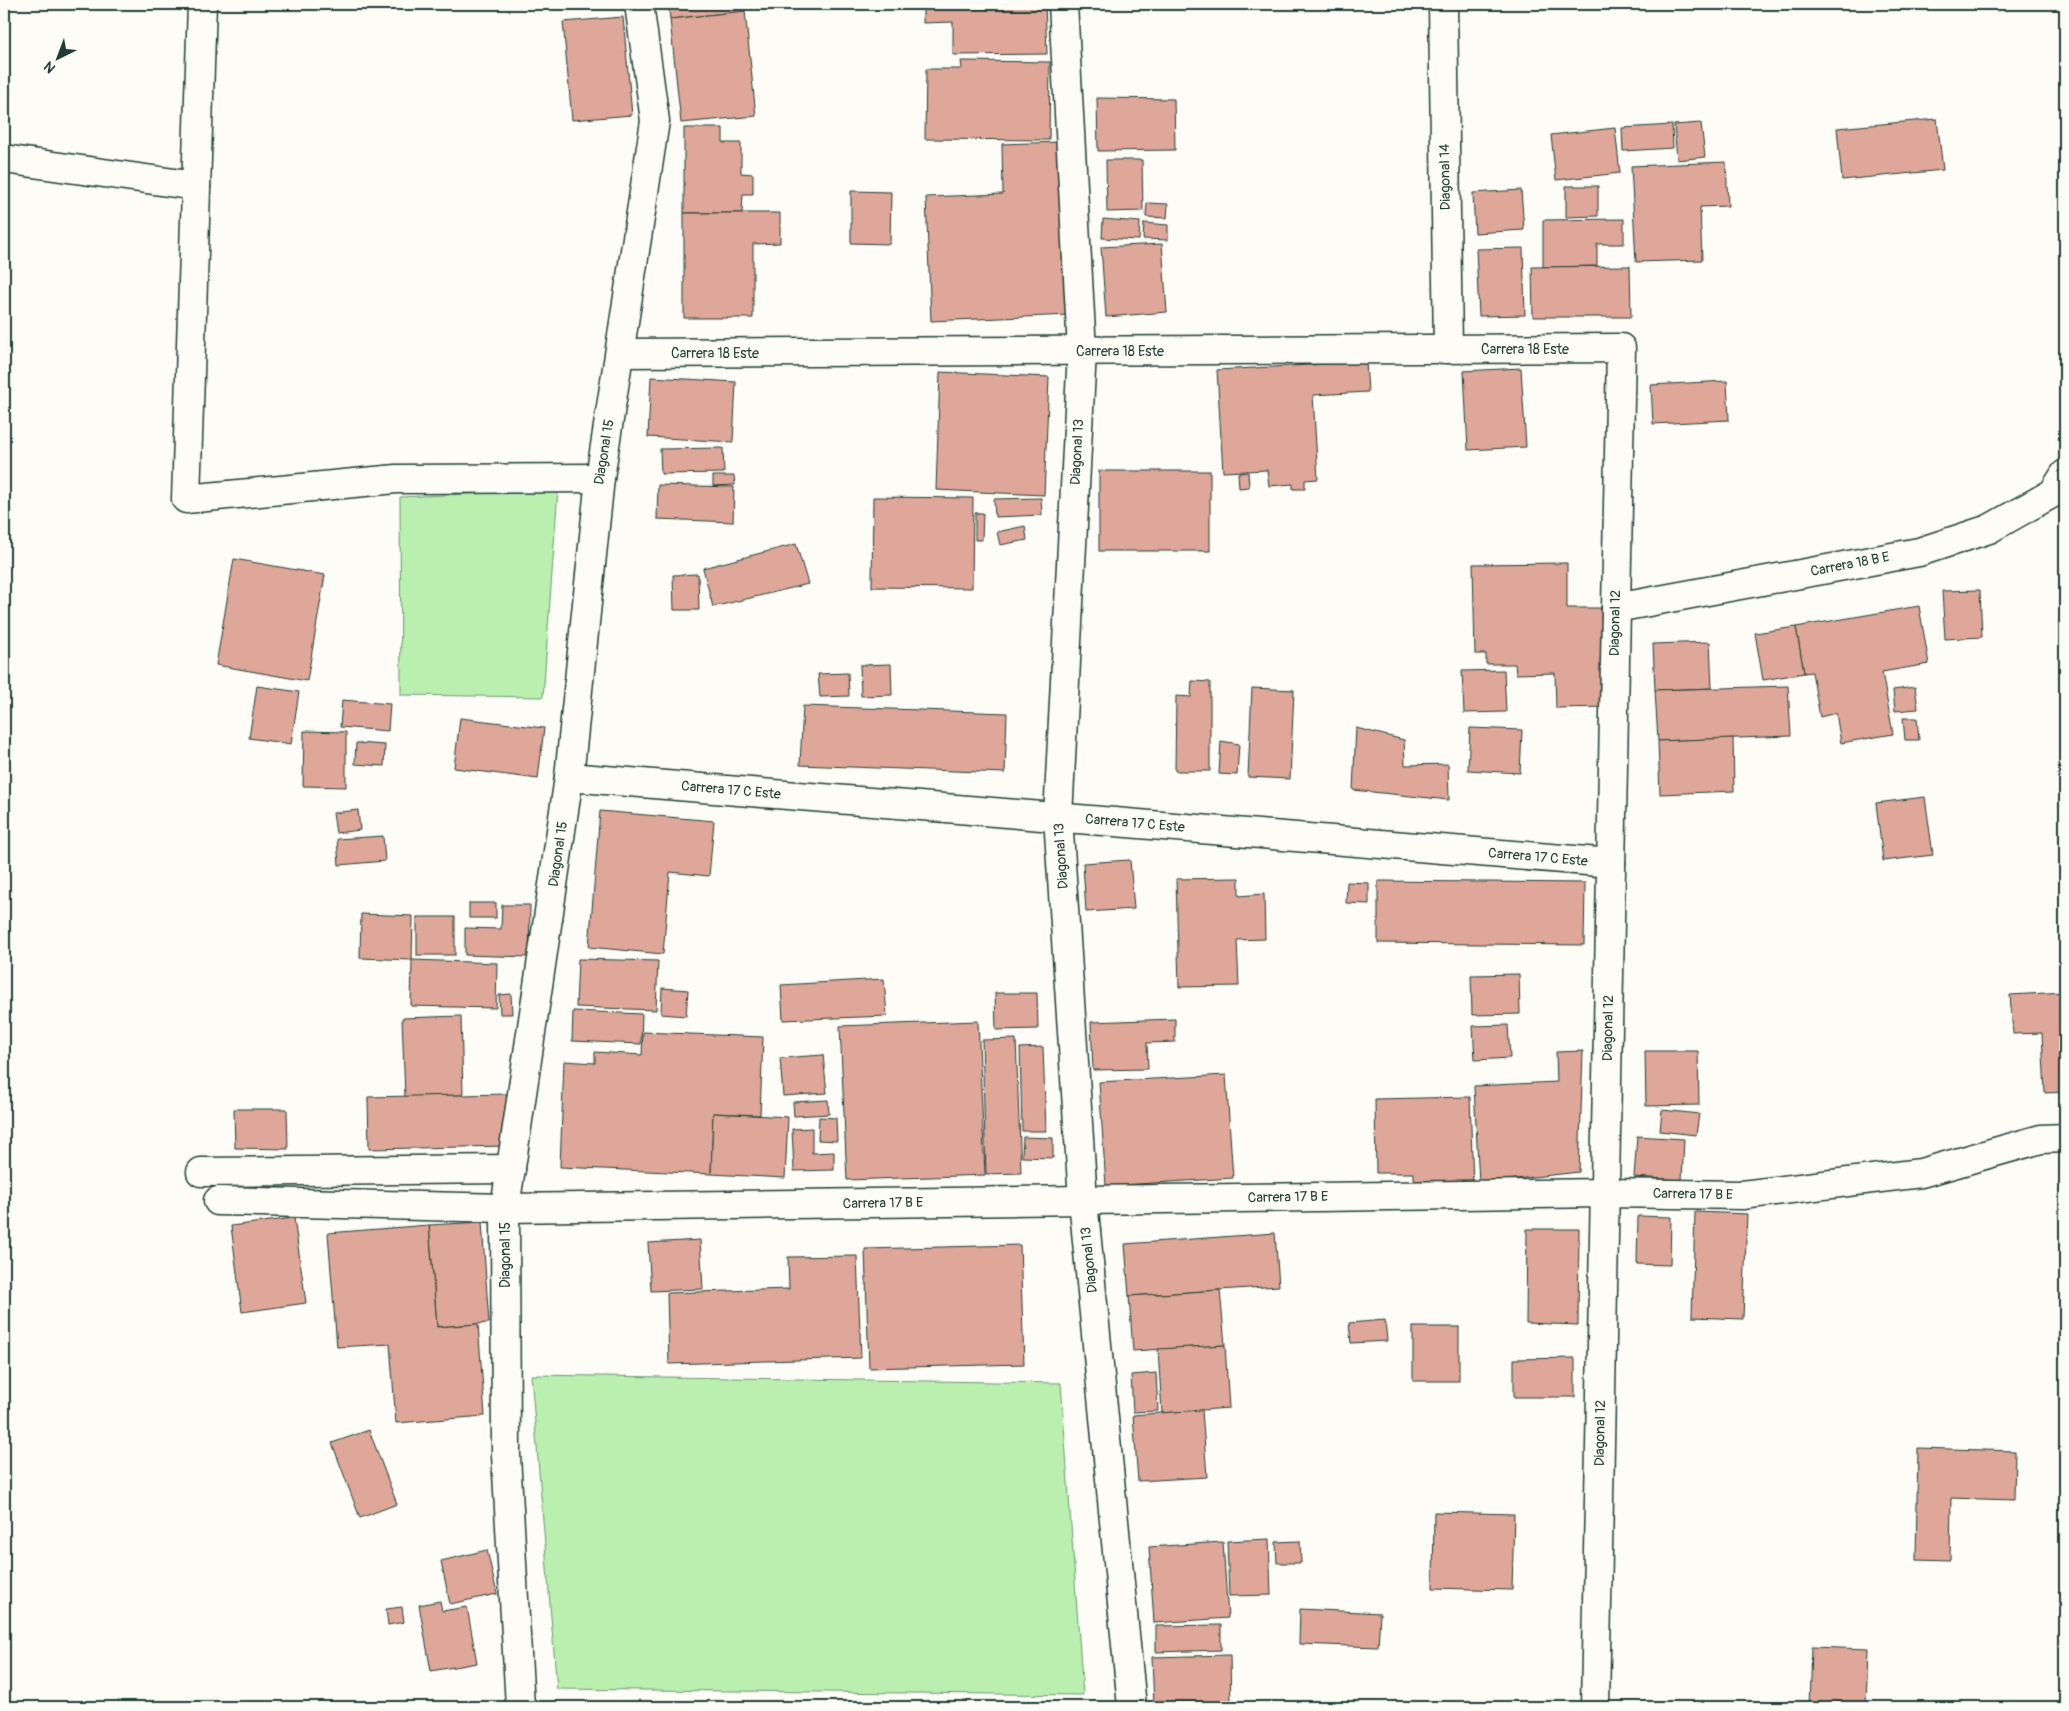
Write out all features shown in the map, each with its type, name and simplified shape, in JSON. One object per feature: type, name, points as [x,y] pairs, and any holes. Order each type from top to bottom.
[{"type":"street","points":[[202,4],[186,499],[396,479],[600,478]]},
{"type":"street","name":"Diagonal 15","points":[[520,1707],[506,1455],[505,1208],[569,777],[600,478],[655,121],[639,4]]},
{"type":"street","name":"Diagonal 13","points":[[1063,4],[1082,351],[1058,817],[1083,1200],[1132,1707]]},
{"type":"street","name":"Diagonal 14","points":[[1443,4],[1448,350]]},
{"type":"street","points":[[4,159],[196,186]]},
{"type":"street","name":"Carrera 18 Este","points":[[620,353],[1620,348]]},
{"type":"street","name":"Diagonal 12","points":[[1595,1707],[1620,348]]},
{"type":"street","name":"Carrera 18 B E","points":[[1616,608],[1919,552],[1989,529],[2052,493],[2065,474]]},
{"type":"street","name":"Carrera 17 C Este","points":[[569,777],[1611,863]]},
{"type":"street","name":"Carrera 17 B E","points":[[218,1201],[505,1208],[1605,1193],[1742,1194],[1921,1173],[2041,1139],[2065,1138]]},
{"type":"street","points":[[200,1172],[511,1169]]},
{"type":"green space","points":[[558,490],[543,697],[401,695],[400,497]]},
{"type":"green space","points":[[531,1375],[1061,1383],[1083,1695],[557,1689]]},
{"type":"building","points":[[668,4],[745,4],[745,11],[670,19]]},
{"type":"building","points":[[923,4],[1045,4],[1047,54],[953,55],[953,22],[923,23]]},
{"type":"building","points":[[745,11],[756,116],[681,123],[670,19]]},
{"type":"building","points":[[623,17],[632,115],[572,120],[563,22]]},
{"type":"building","points":[[961,61],[1050,62],[1049,140],[925,139],[926,69],[962,69]]},
{"type":"building","points":[[1097,98],[1174,99],[1175,150],[1098,151]]},
{"type":"building","points":[[1937,119],[1943,170],[1842,180],[1837,128]]},
{"type":"building","points":[[1701,123],[1705,157],[1677,160],[1674,125]]},
{"type":"building","points":[[1672,125],[1673,148],[1623,151],[1622,128]]},
{"type":"building","points":[[684,128],[723,128],[723,143],[741,143],[741,173],[753,174],[753,194],[743,194],[742,213],[684,213]]},
{"type":"building","points":[[1615,128],[1620,173],[1556,180],[1551,135]]},
{"type":"building","points":[[1061,142],[1070,315],[931,321],[926,197],[1003,194],[1002,144]]},
{"type":"building","points":[[1106,160],[1142,160],[1143,211],[1107,212]]},
{"type":"building","points":[[1726,162],[1728,206],[1700,207],[1702,260],[1636,262],[1631,166]]},
{"type":"building","points":[[1566,186],[1598,186],[1598,216],[1566,217]]},
{"type":"building","points":[[1521,190],[1524,230],[1475,233],[1473,193]]},
{"type":"building","points":[[851,191],[891,192],[890,244],[851,243]]},
{"type":"building","points":[[1147,203],[1168,204],[1167,218],[1146,217]]},
{"type":"building","points":[[684,213],[780,213],[780,243],[753,244],[753,318],[684,318]]},
{"type":"building","points":[[1103,219],[1140,222],[1139,240],[1102,238]]},
{"type":"building","points":[[1624,219],[1624,244],[1597,244],[1597,266],[1543,267],[1543,220]]},
{"type":"building","points":[[1144,223],[1168,225],[1168,240],[1143,239]]},
{"type":"building","points":[[1162,244],[1167,312],[1106,317],[1101,247]]},
{"type":"building","points":[[1523,248],[1525,315],[1479,316],[1476,249]]},
{"type":"building","points":[[1630,266],[1631,317],[1533,317],[1532,267]]},
{"type":"building","points":[[1366,362],[1368,392],[1313,395],[1318,479],[1305,480],[1305,489],[1293,489],[1293,484],[1269,486],[1267,470],[1223,472],[1217,370]]},
{"type":"building","points":[[1521,368],[1526,447],[1468,450],[1464,371]]},
{"type":"building","points":[[940,372],[1049,377],[1044,495],[936,490]]},
{"type":"building","points":[[651,377],[736,382],[733,442],[648,437]]},
{"type":"building","points":[[1727,381],[1729,420],[1653,424],[1651,385]]},
{"type":"building","points":[[723,448],[724,473],[661,474],[660,449]]},
{"type":"building","points":[[1099,471],[1210,471],[1210,551],[1099,551]]},
{"type":"building","points":[[1248,472],[1249,487],[1239,488],[1238,473]]},
{"type":"building","points":[[713,476],[734,476],[735,485],[713,486]]},
{"type":"building","points":[[658,485],[734,487],[733,522],[657,519]]},
{"type":"building","points":[[873,497],[973,498],[972,588],[872,587]]},
{"type":"building","points":[[1041,498],[1042,515],[995,517],[994,499]]},
{"type":"building","points":[[975,513],[983,513],[982,540],[975,540]]},
{"type":"building","points":[[1025,526],[1027,540],[1000,545],[997,532]]},
{"type":"building","points":[[796,544],[808,584],[713,607],[703,568]]},
{"type":"building","points":[[234,559],[325,575],[307,681],[216,665]]},
{"type":"building","points":[[1567,563],[1567,608],[1609,608],[1611,707],[1556,708],[1555,673],[1516,674],[1515,664],[1486,664],[1486,654],[1475,654],[1473,564]]},
{"type":"building","points":[[698,574],[699,610],[674,610],[673,575]]},
{"type":"building","points":[[1980,590],[1982,637],[1945,639],[1942,591]]},
{"type":"building","points":[[1919,606],[1929,664],[1882,672],[1893,734],[1841,743],[1836,713],[1820,717],[1812,672],[1804,673],[1796,627]]},
{"type":"building","points":[[1796,627],[1804,673],[1763,680],[1755,633]]},
{"type":"building","points":[[1710,642],[1712,688],[1655,690],[1653,644]]},
{"type":"building","points":[[891,664],[892,695],[861,696],[860,665]]},
{"type":"building","points":[[1504,670],[1506,712],[1464,713],[1462,671]]},
{"type":"building","points":[[848,673],[849,696],[820,697],[818,674]]},
{"type":"building","points":[[1192,681],[1210,682],[1210,771],[1175,771],[1176,696],[1191,697]]},
{"type":"building","points":[[257,686],[299,692],[291,744],[249,738]]},
{"type":"building","points":[[1788,686],[1791,736],[1658,741],[1655,690]]},
{"type":"building","points":[[1915,687],[1918,709],[1895,711],[1893,690]]},
{"type":"building","points":[[1252,688],[1294,690],[1290,779],[1248,777]]},
{"type":"building","points":[[342,700],[390,704],[388,731],[340,727]]},
{"type":"building","points":[[803,706],[1007,713],[1005,773],[800,765]]},
{"type":"building","points":[[460,718],[544,728],[538,779],[454,768]]},
{"type":"building","points":[[1903,718],[1917,718],[1919,740],[1905,740]]},
{"type":"building","points":[[1356,728],[1404,740],[1405,765],[1448,764],[1449,800],[1353,790]]},
{"type":"building","points":[[1470,728],[1522,730],[1520,773],[1468,770]]},
{"type":"building","points":[[304,731],[346,732],[346,787],[303,786]]},
{"type":"building","points":[[1733,738],[1734,791],[1660,794],[1658,741]]},
{"type":"building","points":[[1221,741],[1239,744],[1237,775],[1219,774]]},
{"type":"building","points":[[356,743],[385,745],[384,766],[355,764]]},
{"type":"building","points":[[1925,797],[1933,855],[1883,861],[1876,803]]},
{"type":"building","points":[[358,810],[360,830],[336,833],[333,813]]},
{"type":"building","points":[[600,811],[714,821],[709,876],[670,872],[663,954],[589,947]]},
{"type":"building","points":[[383,836],[385,861],[339,865],[337,839]]},
{"type":"building","points":[[1130,860],[1134,909],[1086,912],[1083,863]]},
{"type":"building","points":[[1239,878],[1239,896],[1264,894],[1265,939],[1237,940],[1239,986],[1179,987],[1176,879]]},
{"type":"building","points":[[1378,881],[1585,883],[1584,945],[1378,943]]},
{"type":"building","points":[[1347,882],[1369,883],[1369,904],[1346,903]]},
{"type":"building","points":[[469,903],[496,903],[496,918],[469,918]]},
{"type":"building","points":[[502,905],[530,905],[529,957],[465,955],[465,928],[501,929]]},
{"type":"building","points":[[361,914],[413,916],[412,960],[360,958]]},
{"type":"building","points":[[417,917],[455,917],[455,955],[417,955]]},
{"type":"building","points":[[578,959],[658,961],[656,1010],[576,1007]]},
{"type":"building","points":[[412,960],[497,963],[496,1008],[411,1006]]},
{"type":"building","points":[[1519,974],[1520,1014],[1472,1015],[1471,975]]},
{"type":"building","points":[[884,979],[887,1016],[783,1020],[781,985]]},
{"type":"building","points":[[662,988],[688,990],[686,1016],[661,1014]]},
{"type":"building","points":[[2065,992],[2065,1092],[2045,1093],[2042,1033],[2013,1034],[2010,995]]},
{"type":"building","points":[[995,993],[1037,993],[1038,1029],[996,1030]]},
{"type":"building","points":[[511,994],[512,1014],[500,1014],[499,995]]},
{"type":"building","points":[[573,1011],[642,1014],[641,1044],[572,1041]]},
{"type":"building","points":[[461,1016],[463,1095],[405,1097],[402,1018]]},
{"type":"building","points":[[1175,1019],[1175,1042],[1147,1043],[1148,1069],[1093,1070],[1091,1022]]},
{"type":"building","points":[[978,1021],[985,1175],[847,1180],[840,1026]]},
{"type":"building","points":[[1508,1025],[1510,1058],[1475,1060],[1473,1026]]},
{"type":"building","points":[[643,1032],[763,1037],[760,1115],[713,1113],[711,1174],[560,1167],[564,1061],[595,1063],[595,1052],[642,1055]]},
{"type":"building","points":[[1016,1039],[1021,1173],[986,1174],[982,1040]]},
{"type":"building","points":[[1043,1047],[1046,1131],[1022,1131],[1020,1048]]},
{"type":"building","points":[[1583,1051],[1579,1172],[1479,1183],[1474,1086],[1557,1082],[1556,1052]]},
{"type":"building","points":[[1645,1051],[1698,1051],[1699,1105],[1646,1106]]},
{"type":"building","points":[[823,1055],[827,1093],[783,1096],[780,1058]]},
{"type":"building","points":[[1226,1075],[1233,1178],[1106,1186],[1099,1082]]},
{"type":"building","points":[[507,1094],[508,1146],[369,1149],[368,1097]]},
{"type":"building","points":[[1470,1097],[1473,1187],[1414,1188],[1414,1173],[1376,1173],[1375,1099]]},
{"type":"building","points":[[828,1100],[829,1114],[794,1116],[793,1102]]},
{"type":"building","points":[[234,1109],[287,1109],[288,1149],[235,1148]]},
{"type":"building","points":[[1662,1110],[1699,1114],[1696,1135],[1660,1131]]},
{"type":"building","points":[[713,1113],[788,1117],[785,1178],[711,1174]]},
{"type":"building","points":[[819,1117],[836,1118],[837,1141],[818,1140]]},
{"type":"building","points":[[812,1128],[812,1153],[834,1152],[834,1170],[794,1171],[792,1129]]},
{"type":"building","points":[[1637,1136],[1684,1139],[1682,1180],[1634,1177]]},
{"type":"building","points":[[1023,1137],[1053,1138],[1053,1158],[1022,1157]]},
{"type":"building","points":[[1695,1212],[1747,1214],[1743,1319],[1692,1317]]},
{"type":"building","points":[[1638,1216],[1671,1217],[1670,1265],[1637,1264]]},
{"type":"building","points":[[294,1218],[306,1303],[242,1312],[231,1226]]},
{"type":"building","points":[[482,1222],[489,1323],[437,1327],[429,1225]]},
{"type":"building","points":[[429,1225],[437,1327],[478,1324],[485,1416],[396,1423],[390,1344],[337,1347],[328,1233]]},
{"type":"building","points":[[1527,1229],[1579,1229],[1578,1325],[1526,1323]]},
{"type":"building","points":[[1275,1233],[1279,1286],[1129,1296],[1125,1244]]},
{"type":"building","points":[[700,1240],[703,1289],[651,1291],[648,1243]]},
{"type":"building","points":[[1020,1245],[1024,1364],[869,1368],[865,1249]]},
{"type":"building","points":[[857,1256],[861,1358],[669,1364],[667,1293],[789,1289],[788,1257]]},
{"type":"building","points":[[1220,1290],[1225,1345],[1133,1351],[1129,1296]]},
{"type":"building","points":[[1385,1320],[1387,1341],[1351,1343],[1349,1323]]},
{"type":"building","points":[[1413,1327],[1459,1327],[1459,1381],[1413,1381]]},
{"type":"building","points":[[1225,1345],[1229,1408],[1162,1413],[1158,1349]]},
{"type":"building","points":[[1575,1358],[1575,1397],[1514,1397],[1514,1359]]},
{"type":"building","points":[[1156,1373],[1158,1411],[1133,1412],[1131,1375]]},
{"type":"building","points":[[1202,1410],[1207,1477],[1138,1481],[1133,1415]]},
{"type":"building","points":[[369,1430],[397,1504],[360,1518],[332,1443]]},
{"type":"building","points":[[1918,1448],[2015,1451],[2014,1500],[1951,1498],[1950,1560],[1916,1559]]},
{"type":"building","points":[[1434,1512],[1514,1514],[1512,1590],[1433,1588]]},
{"type":"building","points":[[1269,1539],[1271,1595],[1229,1596],[1227,1541]]},
{"type":"building","points":[[1300,1541],[1301,1563],[1277,1563],[1276,1542]]},
{"type":"building","points":[[1223,1542],[1228,1618],[1154,1623],[1149,1547]]},
{"type":"building","points":[[487,1550],[497,1594],[450,1604],[441,1561]]},
{"type":"building","points":[[440,1601],[442,1611],[467,1607],[477,1663],[431,1671],[419,1605]]},
{"type":"building","points":[[402,1607],[404,1622],[388,1625],[386,1609]]},
{"type":"building","points":[[1300,1609],[1380,1613],[1378,1647],[1299,1644]]},
{"type":"building","points":[[1221,1625],[1221,1650],[1156,1652],[1156,1626]]},
{"type":"building","points":[[1812,1647],[1868,1649],[1866,1707],[1810,1707]]},
{"type":"building","points":[[1230,1655],[1231,1707],[1154,1707],[1152,1657]]}]
